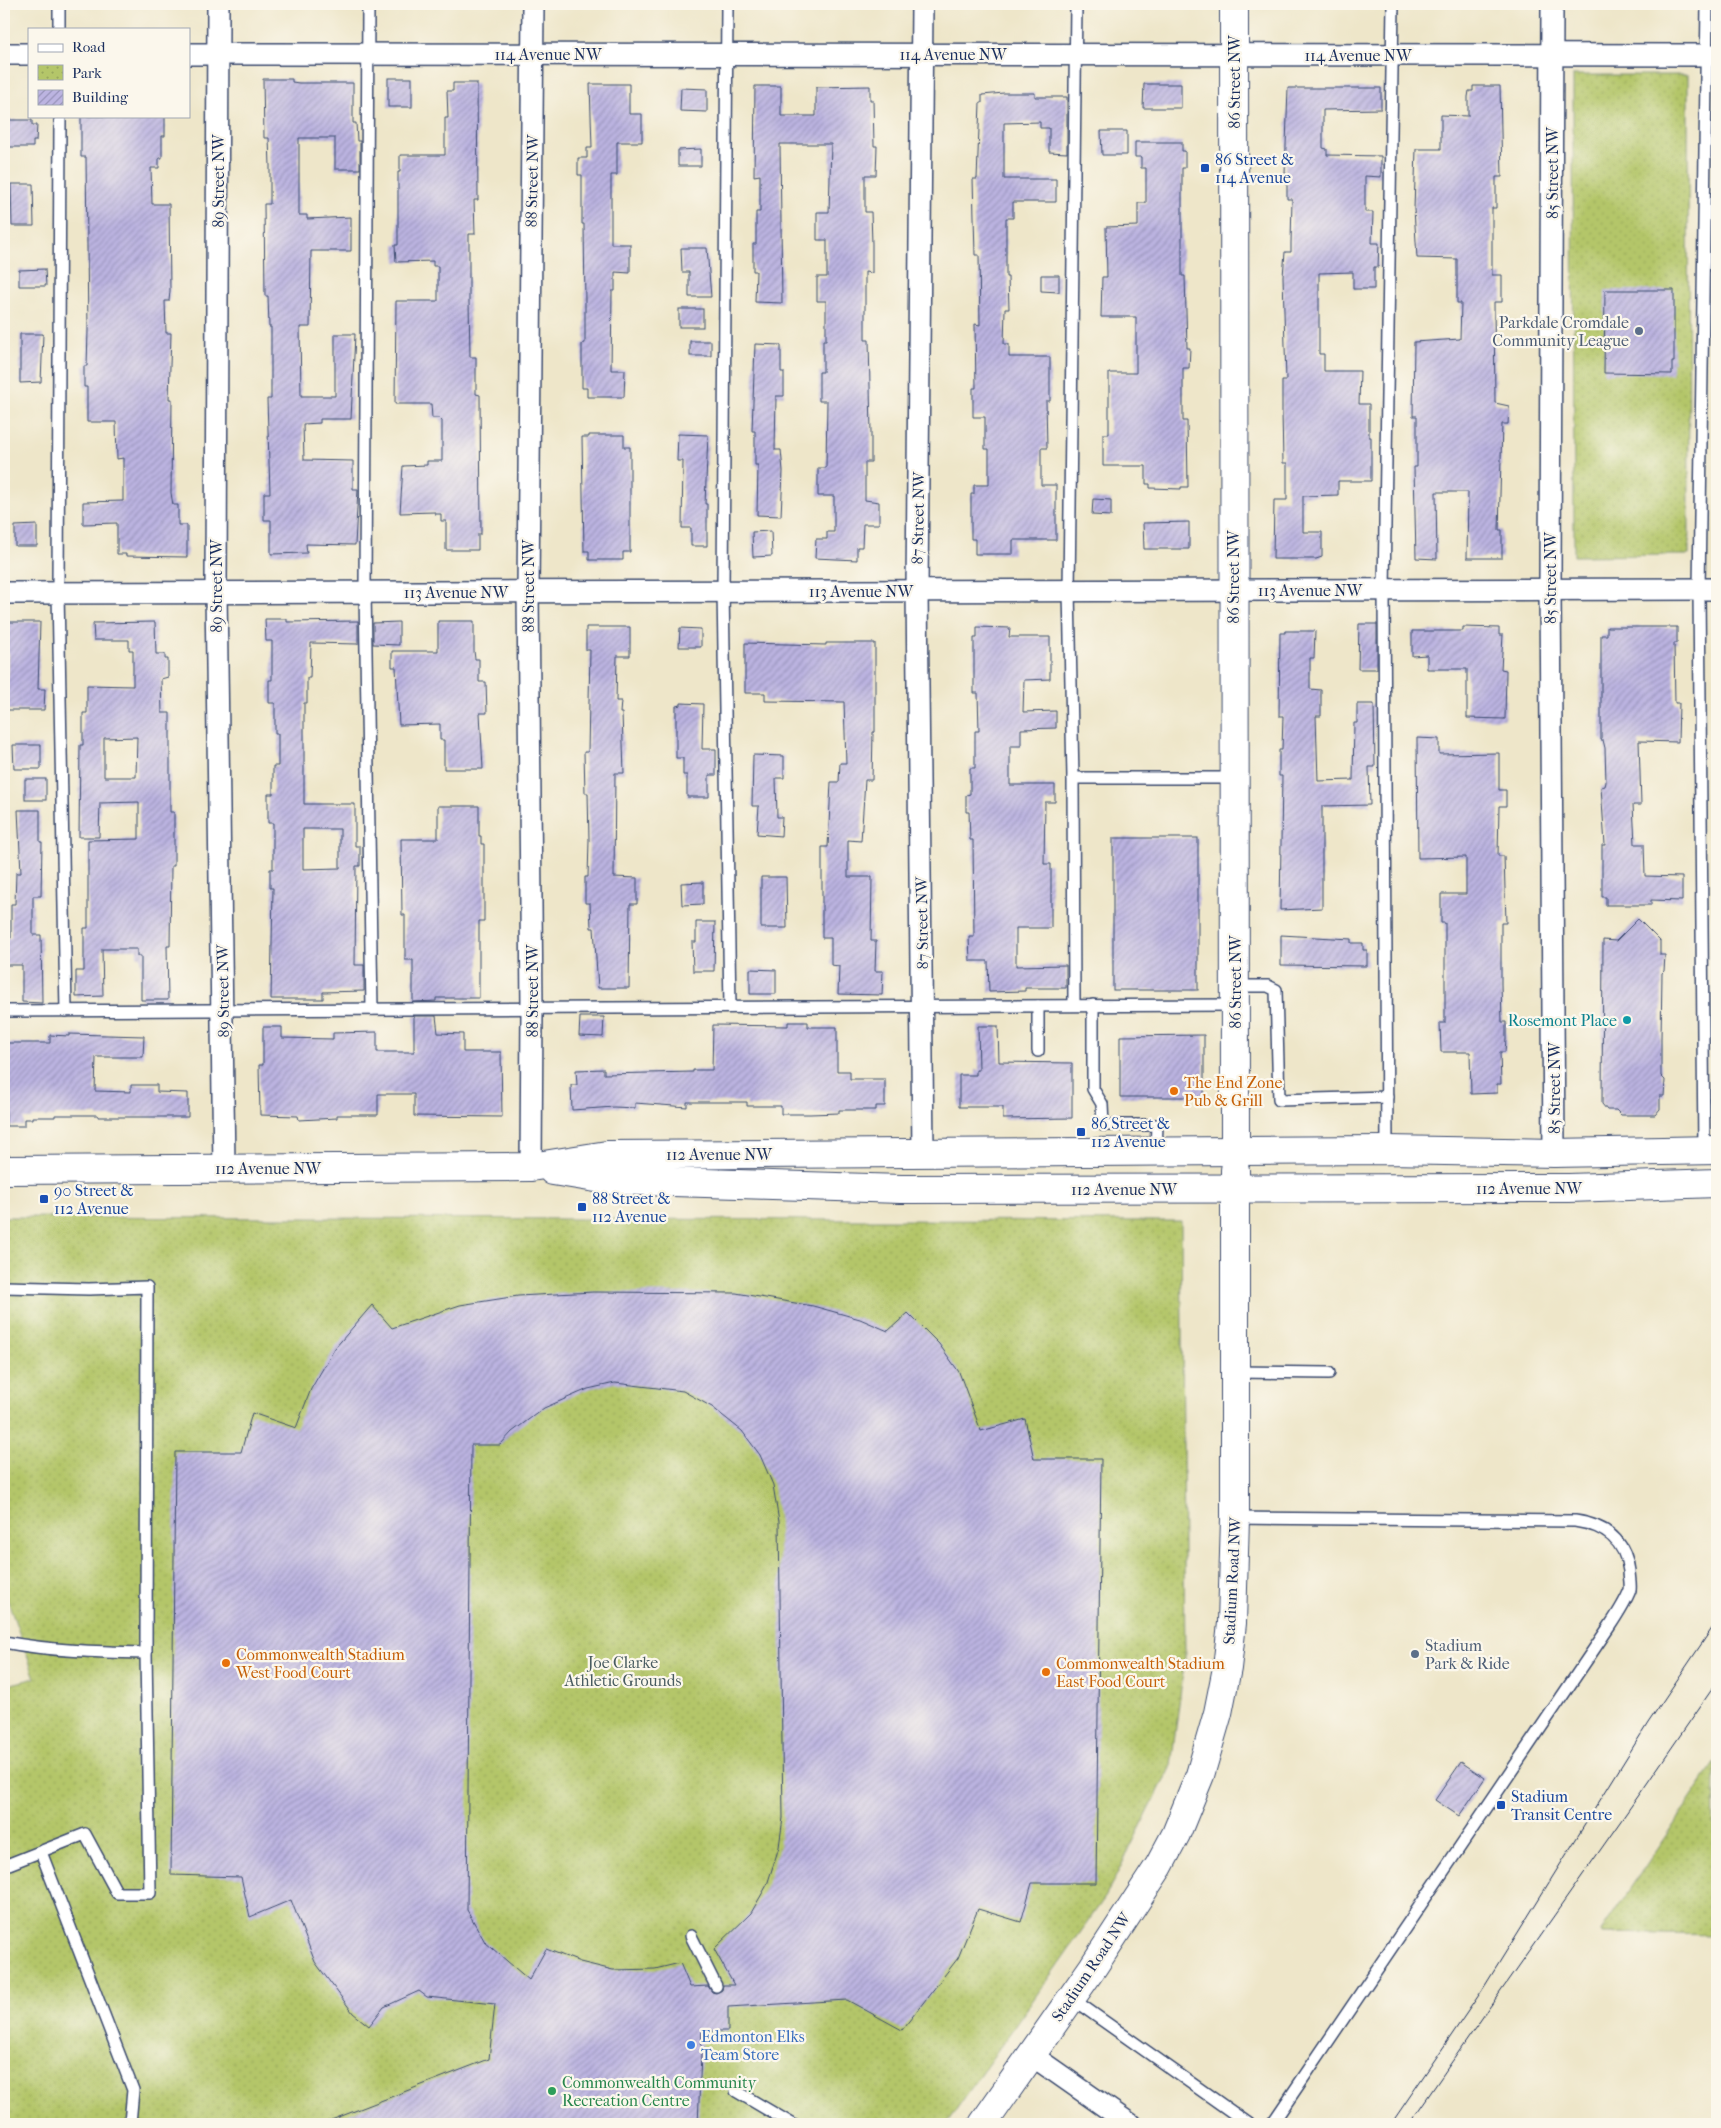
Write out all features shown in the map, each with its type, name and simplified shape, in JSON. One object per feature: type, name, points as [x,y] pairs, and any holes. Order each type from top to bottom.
[{"type":"main road","name":"86 Street NW","points":[[1234,4],[1233,591],[1235,1150]]},
{"type":"main road","name":"112 Avenue NW","points":[[4,1170],[532,1167],[607,1155],[1235,1150],[1554,1153],[1711,1150]]},
{"type":"main road","name":"Stadium Road NW","points":[[984,2124],[1159,1866],[1176,1834],[1200,1775],[1218,1713],[1228,1668],[1232,1623],[1235,1518],[1235,1150]]},
{"type":"main road","name":"112 Avenue NW","points":[[532,1167],[608,1180],[901,1190],[1569,1188],[1717,1183]]},
{"type":"street","name":"89 Street NW","points":[[218,4],[216,592],[224,1168]]},
{"type":"street","name":"88 Street NW","points":[[532,1167],[528,592],[533,4]]},
{"type":"street","name":"87 Street NW","points":[[922,4],[917,591],[923,1006],[923,1152]]},
{"type":"street","name":"85 Street NW","points":[[1552,4],[1550,590],[1554,1153]]},
{"type":"street","points":[[4,54],[28,54]]},
{"type":"street","name":"114 Avenue NW","points":[[190,54],[1712,55]]},
{"type":"street","name":"113 Avenue NW","points":[[4,593],[1708,590]]},
{"type":"street","points":[[1030,2054],[1130,2124]]},
{"type":"lane","points":[[59,4],[59,28]]},
{"type":"lane","points":[[368,4],[365,592],[372,1009]]},
{"type":"lane","points":[[726,4],[723,591],[730,1007]]},
{"type":"lane","points":[[1074,1006],[1073,778],[1069,590],[1076,4]]},
{"type":"lane","points":[[1387,1150],[1384,590],[1393,4]]},
{"type":"lane","points":[[1707,4],[1712,55],[1708,590],[1711,1150]]},
{"type":"lane","points":[[60,118],[58,593],[66,1011]]},
{"type":"lane","points":[[1073,778],[1234,778]]},
{"type":"lane","points":[[4,1011],[1093,1006],[1235,995],[1268,986],[1276,990],[1279,1100],[1386,1097]]},
{"type":"lane","points":[[1038,1006],[1038,1051]]},
{"type":"lane","points":[[1093,1006],[1094,1089],[1102,1104],[1103,1125],[1157,1125],[1156,1151]]},
{"type":"lane","points":[[4,1287],[89,1289],[147,1287],[146,1653],[150,1893],[117,1893],[85,1834],[4,1866]]},
{"type":"lane","points":[[1235,1372],[1330,1373]]},
{"type":"lane","points":[[1235,1518],[1575,1521],[1590,1523],[1604,1529],[1615,1537],[1625,1552],[1631,1588],[1609,1627],[1272,2124]]},
{"type":"lane","points":[[4,1642],[65,1651],[146,1653]]},
{"type":"lane","points":[[40,1852],[133,2090],[130,2123],[128,2124]]},
{"type":"lane","points":[[691,1936],[716,1986]]},
{"type":"lane","points":[[1071,1998],[1249,2124]]},
{"type":"lane","points":[[736,2091],[792,2124]]},
{"type":"green space","points":[[1573,75],[1688,75],[1689,555],[1574,556]]},
{"type":"green space","name":"Joe Clarke Athletic Grounds","points":[[4,1217],[1181,1221],[1185,1657],[1171,1766],[1106,1896],[946,2124],[4,2124],[4,1686],[35,1678],[4,1590]]},
{"type":"green space","points":[[1715,1763],[1714,1935],[1600,1933]]},
{"type":"building","points":[[388,78],[412,78],[412,107],[388,107]]},
{"type":"building","points":[[263,79],[292,79],[292,82],[299,83],[353,83],[353,123],[356,123],[357,141],[360,141],[360,169],[335,169],[335,138],[299,138],[299,215],[307,215],[307,219],[351,217],[351,251],[311,251],[310,327],[300,327],[301,396],[335,396],[335,334],[355,334],[351,419],[320,419],[320,423],[303,424],[304,460],[353,461],[353,489],[358,489],[355,545],[306,544],[307,553],[271,554],[271,520],[264,520],[264,493],[270,493],[267,399],[271,399],[271,327],[269,327],[268,296],[265,296],[264,204],[270,204],[270,166],[269,138],[264,138]]},
{"type":"building","points":[[453,83],[477,83],[478,200],[474,200],[475,234],[469,234],[469,301],[470,357],[476,357],[476,394],[480,395],[481,534],[478,534],[478,550],[446,550],[446,521],[441,521],[441,514],[435,514],[435,512],[400,513],[403,466],[427,465],[427,461],[442,461],[442,421],[439,418],[432,418],[431,404],[395,404],[396,301],[438,301],[438,266],[433,266],[433,261],[396,262],[395,245],[398,245],[398,172],[400,172],[400,155],[445,155],[445,118],[448,118],[447,91],[453,91]]},
{"type":"building","points":[[590,84],[629,84],[629,114],[642,114],[642,142],[617,142],[617,175],[611,175],[611,244],[630,244],[630,273],[615,272],[615,291],[612,291],[611,370],[625,370],[624,397],[587,397],[587,388],[582,388],[582,344],[585,343],[584,224],[582,224],[582,175],[578,175],[578,158],[587,158],[587,148],[592,148]]},
{"type":"building","points":[[1144,84],[1181,84],[1181,108],[1143,108]]},
{"type":"building","points":[[755,86],[781,86],[781,116],[816,116],[816,87],[870,86],[870,100],[873,100],[874,146],[877,146],[876,175],[865,175],[865,212],[871,212],[872,273],[865,272],[865,340],[869,340],[871,462],[865,462],[865,500],[879,502],[879,524],[863,524],[862,547],[857,547],[857,560],[815,558],[816,539],[827,539],[827,532],[834,532],[834,496],[818,496],[818,468],[826,468],[827,401],[819,401],[819,372],[823,372],[823,340],[826,340],[826,301],[817,301],[817,277],[827,277],[827,240],[817,240],[817,212],[829,212],[831,144],[780,144],[782,303],[755,302],[756,271],[753,271],[753,244],[756,244],[756,212],[760,212],[760,175],[754,176]]},
{"type":"building","points":[[1473,86],[1500,86],[1502,177],[1496,177],[1496,208],[1492,208],[1492,275],[1502,275],[1502,302],[1494,302],[1495,403],[1509,406],[1508,424],[1502,424],[1499,530],[1502,530],[1502,558],[1467,558],[1468,492],[1436,492],[1437,559],[1416,558],[1414,467],[1417,467],[1417,416],[1413,416],[1414,342],[1460,339],[1461,303],[1457,303],[1457,259],[1417,258],[1414,209],[1416,149],[1441,149],[1441,115],[1468,116],[1469,91],[1473,91]]},
{"type":"building","points":[[681,88],[707,89],[707,112],[680,111]]},
{"type":"building","points":[[1288,88],[1381,88],[1381,109],[1323,110],[1323,148],[1327,149],[1327,155],[1381,156],[1381,177],[1365,176],[1365,212],[1373,212],[1372,243],[1379,243],[1378,267],[1374,267],[1374,289],[1353,289],[1353,272],[1319,273],[1319,354],[1324,354],[1324,371],[1360,371],[1359,404],[1369,404],[1371,481],[1338,481],[1338,495],[1303,496],[1303,532],[1322,532],[1322,557],[1316,559],[1273,559],[1274,500],[1287,500],[1287,463],[1283,463],[1282,381],[1286,381],[1283,276],[1285,252],[1291,252],[1292,199],[1287,199],[1287,174],[1285,174]]},
{"type":"building","points":[[1035,93],[1035,97],[1067,97],[1067,153],[1049,152],[1049,128],[1040,128],[1040,122],[1004,123],[1004,179],[1056,179],[1056,202],[1013,202],[1013,218],[1006,218],[1006,277],[1008,277],[1009,309],[1005,309],[1004,344],[1009,344],[1009,357],[1050,357],[1050,401],[1046,401],[1047,448],[1041,448],[1041,485],[1056,485],[1056,540],[1013,540],[1013,554],[975,554],[975,539],[971,539],[971,494],[974,494],[974,485],[989,485],[989,449],[985,449],[985,417],[973,417],[973,388],[976,388],[975,324],[980,325],[979,255],[975,255],[973,179],[977,179],[980,103],[982,103],[982,95]]},
{"type":"building","points":[[81,118],[165,118],[165,136],[162,136],[162,158],[159,158],[159,168],[151,168],[152,204],[169,204],[170,291],[169,301],[165,301],[166,333],[171,333],[169,399],[172,399],[171,493],[173,505],[178,505],[178,525],[187,525],[187,557],[126,556],[126,554],[117,554],[117,523],[83,524],[83,502],[123,501],[123,458],[117,459],[116,422],[87,422],[87,387],[84,387],[84,366],[87,366],[88,330],[86,157],[81,157]]},
{"type":"building","points":[[7,120],[32,120],[32,125],[37,125],[36,141],[33,141],[33,147],[7,147]]},
{"type":"building","points":[[1101,131],[1127,131],[1127,155],[1102,155]]},
{"type":"building","points":[[1135,142],[1182,142],[1182,151],[1185,151],[1185,168],[1182,168],[1182,276],[1185,276],[1187,348],[1190,348],[1189,368],[1183,368],[1183,421],[1187,421],[1188,487],[1181,487],[1181,489],[1150,488],[1150,484],[1146,484],[1146,466],[1103,466],[1103,434],[1109,434],[1109,373],[1136,373],[1136,317],[1101,317],[1102,277],[1107,277],[1106,227],[1138,226],[1138,203],[1146,203],[1146,168],[1141,168],[1141,157],[1135,157]]},
{"type":"building","points":[[701,149],[701,166],[678,166],[678,150]]},
{"type":"building","points":[[11,184],[33,184],[34,226],[12,226]]},
{"type":"building","points":[[681,248],[707,248],[711,297],[689,297],[689,272],[682,272]]},
{"type":"building","points":[[45,269],[46,286],[19,286],[19,270]]},
{"type":"building","points":[[1041,275],[1059,275],[1059,292],[1041,291]]},
{"type":"building","name":"Parkdale Cromdale Community League","points":[[1605,290],[1674,290],[1674,362],[1672,362],[1672,374],[1604,373]]},
{"type":"building","points":[[679,309],[703,309],[703,327],[679,327]]},
{"type":"building","points":[[20,334],[43,334],[41,382],[20,383]]},
{"type":"building","points":[[690,341],[711,341],[711,356],[690,356]]},
{"type":"building","points":[[755,344],[781,345],[781,372],[784,372],[784,396],[776,396],[775,450],[781,450],[783,471],[781,516],[757,515],[758,465],[755,465],[755,431],[752,431]]},
{"type":"building","points":[[678,434],[708,435],[705,504],[707,504],[707,546],[691,546],[691,528],[682,528],[683,461],[677,461]]},
{"type":"building","points":[[589,435],[624,435],[624,447],[630,447],[630,552],[623,552],[623,560],[589,560],[589,551],[584,551],[582,437],[589,437]]},
{"type":"building","points":[[1093,499],[1111,500],[1111,516],[1092,515]]},
{"type":"building","points":[[1189,522],[1189,549],[1144,549],[1143,523]]},
{"type":"building","points":[[37,525],[37,546],[15,546],[15,526]]},
{"type":"building","points":[[771,531],[772,556],[753,557],[752,532]]},
{"type":"building","points":[[265,619],[287,619],[287,622],[358,621],[358,644],[311,643],[310,678],[307,678],[307,703],[304,703],[304,804],[355,804],[355,846],[360,846],[360,866],[356,866],[355,965],[364,965],[364,991],[323,992],[323,999],[271,999],[273,888],[270,888],[270,869],[273,869],[273,823],[268,823],[268,794],[273,794],[273,766],[278,766],[278,734],[275,734],[275,703],[269,703],[269,680],[272,680],[272,641],[266,641]],"holes":[[[303,829],[340,829],[340,868],[303,869]]]},
{"type":"building","points":[[438,621],[474,621],[474,651],[475,659],[479,659],[479,682],[486,682],[487,713],[480,713],[483,769],[444,769],[444,740],[440,740],[440,724],[399,725],[396,667],[392,667],[392,651],[438,651]]},
{"type":"building","points":[[4,622],[40,622],[38,689],[45,689],[44,710],[7,710],[8,651],[4,651]]},
{"type":"building","points":[[155,622],[156,654],[165,654],[165,659],[168,659],[168,677],[161,679],[162,713],[170,713],[170,812],[174,812],[174,866],[171,866],[170,946],[167,946],[168,1000],[141,1000],[141,956],[137,956],[137,949],[102,949],[103,996],[76,997],[76,971],[84,971],[84,928],[88,928],[88,840],[139,839],[139,802],[100,803],[99,837],[79,837],[80,745],[83,745],[83,713],[87,713],[87,685],[133,686],[133,650],[129,650],[129,640],[94,640],[93,623]],"holes":[[[137,737],[136,777],[104,777],[104,738]]]},
{"type":"building","points":[[399,622],[399,645],[373,644],[373,623]]},
{"type":"building","points":[[1359,624],[1377,624],[1377,669],[1358,669]]},
{"type":"building","points":[[586,627],[630,627],[630,656],[617,656],[616,701],[621,701],[624,773],[615,773],[614,877],[637,878],[637,904],[630,904],[629,988],[598,988],[594,928],[591,928],[590,903],[585,903],[585,877],[588,877],[589,840],[588,793],[585,793],[584,752],[588,752],[590,650],[586,650]]},
{"type":"building","points":[[977,627],[1010,628],[1009,637],[1050,637],[1050,679],[1024,680],[1023,712],[1056,711],[1056,728],[1021,729],[1021,746],[1010,746],[1010,785],[1055,785],[1055,802],[1045,802],[1044,864],[1051,864],[1051,928],[1016,928],[1016,966],[1066,965],[1066,988],[1025,988],[1025,991],[989,992],[988,961],[970,961],[969,937],[974,937],[973,840],[970,840],[969,812],[966,812],[966,795],[970,794],[970,768],[975,768],[975,731],[979,731],[978,693],[974,693],[974,638],[977,638]]},
{"type":"building","points":[[1463,627],[1499,628],[1499,635],[1503,635],[1501,669],[1506,670],[1505,719],[1467,718],[1467,669],[1427,669],[1427,655],[1412,656],[1412,631],[1463,631]]},
{"type":"building","points":[[1607,627],[1677,627],[1677,643],[1674,643],[1675,703],[1679,703],[1678,742],[1639,741],[1641,805],[1633,805],[1635,844],[1644,844],[1645,876],[1682,877],[1682,901],[1651,900],[1651,905],[1606,905],[1606,897],[1602,897],[1602,845],[1605,845],[1601,787],[1605,786],[1606,782],[1605,748],[1603,740],[1601,740],[1601,635],[1607,635]]},
{"type":"building","points":[[680,628],[701,629],[701,647],[679,647]]},
{"type":"building","points":[[1285,631],[1315,631],[1314,658],[1310,658],[1310,689],[1321,690],[1321,716],[1316,716],[1318,781],[1353,780],[1354,723],[1357,723],[1357,704],[1374,704],[1375,767],[1369,767],[1370,805],[1322,806],[1322,908],[1280,910],[1282,776],[1279,776],[1279,750],[1282,750],[1283,716],[1279,716],[1280,633],[1285,633]]},
{"type":"building","points":[[745,643],[826,645],[826,643],[875,643],[875,732],[873,732],[872,780],[865,780],[861,841],[848,840],[848,877],[872,877],[871,941],[876,941],[875,971],[883,971],[882,995],[838,994],[839,966],[831,965],[831,938],[822,938],[822,847],[828,847],[831,782],[839,782],[840,763],[846,763],[844,702],[765,701],[765,693],[745,693]]},
{"type":"building","points":[[681,703],[703,704],[702,749],[716,749],[716,775],[709,775],[709,797],[687,797],[687,775],[683,775],[683,758],[676,758],[676,706],[681,705]]},
{"type":"building","points":[[1417,738],[1439,739],[1439,754],[1499,753],[1499,790],[1506,790],[1506,806],[1499,806],[1498,856],[1504,856],[1506,923],[1501,923],[1501,984],[1502,1022],[1506,1022],[1506,1039],[1505,1052],[1500,1052],[1501,1084],[1497,1084],[1497,1093],[1471,1094],[1470,1052],[1441,1052],[1440,1023],[1445,1023],[1445,923],[1441,923],[1441,894],[1466,894],[1466,857],[1418,858]]},
{"type":"building","points":[[13,745],[41,745],[41,769],[14,769]]},
{"type":"building","points":[[753,755],[784,756],[784,778],[776,778],[777,817],[782,817],[781,836],[757,834],[759,806],[752,806]]},
{"type":"building","points":[[25,779],[46,779],[46,800],[25,800]]},
{"type":"building","points":[[438,806],[479,806],[479,836],[481,836],[481,844],[484,844],[484,921],[479,921],[479,998],[436,998],[436,1001],[413,1002],[413,960],[405,960],[405,915],[402,915],[401,839],[438,839]]},
{"type":"building","points":[[18,810],[40,810],[40,842],[42,842],[41,896],[33,896],[33,935],[41,935],[42,1003],[22,1002],[22,965],[4,965],[4,938],[11,938],[11,904],[15,904],[16,873],[21,873]]},
{"type":"building","points":[[1113,838],[1198,838],[1198,990],[1113,990]]},
{"type":"building","points":[[761,877],[786,877],[787,928],[761,928]]},
{"type":"building","points":[[703,882],[703,904],[682,905],[681,883]]},
{"type":"building","name":"Rosemont Place","points":[[1638,919],[1660,941],[1660,955],[1665,955],[1664,971],[1662,973],[1661,1039],[1661,1076],[1665,1080],[1664,1096],[1660,1096],[1660,1109],[1655,1115],[1621,1115],[1616,1110],[1607,1110],[1602,1104],[1603,940],[1616,941]]},
{"type":"building","points":[[696,922],[715,922],[714,971],[693,971],[692,942],[696,942]]},
{"type":"building","points":[[1281,935],[1351,939],[1351,943],[1363,943],[1363,950],[1367,950],[1367,966],[1281,965]]},
{"type":"building","points":[[750,969],[776,970],[776,994],[750,994]]},
{"type":"building","points":[[414,1016],[436,1016],[438,1033],[463,1034],[463,1052],[501,1052],[502,1117],[414,1116],[414,1094],[378,1094],[378,1115],[337,1115],[337,1118],[299,1120],[298,1116],[260,1115],[259,1065],[263,1065],[263,1027],[282,1027],[282,1038],[333,1039],[333,1033],[377,1032],[377,1052],[414,1052]]},
{"type":"building","points":[[580,1017],[604,1017],[603,1037],[579,1036]]},
{"type":"building","points":[[788,1022],[808,1022],[808,1027],[837,1027],[837,1071],[850,1071],[850,1079],[885,1079],[885,1106],[876,1106],[876,1110],[839,1110],[839,1113],[810,1114],[781,1114],[781,1106],[747,1106],[747,1102],[687,1102],[687,1107],[635,1103],[635,1108],[614,1107],[572,1110],[571,1085],[577,1085],[576,1070],[604,1069],[604,1074],[712,1070],[713,1025],[788,1026]]},
{"type":"building","points":[[978,1026],[998,1026],[999,1062],[1072,1063],[1072,1118],[1003,1119],[1003,1107],[959,1107],[959,1075],[976,1075],[976,1070],[979,1070]]},
{"type":"building","points":[[69,1034],[144,1036],[143,1057],[96,1057],[95,1091],[131,1092],[131,1085],[157,1085],[157,1092],[188,1093],[188,1117],[55,1115],[55,1117],[24,1119],[24,1126],[6,1126],[5,1043],[50,1043],[50,1035],[69,1036]]},
{"type":"building","points":[[1204,1035],[1204,1097],[1120,1097],[1120,1036]]},
{"type":"building","points":[[593,1292],[736,1293],[813,1306],[860,1319],[888,1331],[908,1313],[939,1344],[959,1372],[981,1431],[1025,1419],[1034,1459],[1101,1459],[1096,1883],[1032,1883],[1021,1922],[978,1909],[958,1958],[902,2030],[847,2000],[728,2007],[728,2031],[702,2031],[698,2124],[321,2124],[489,2059],[495,2004],[427,1997],[419,1991],[384,2007],[369,2026],[353,2013],[315,1962],[291,1900],[250,1917],[241,1877],[171,1875],[175,1452],[241,1452],[252,1413],[296,1428],[311,1389],[335,1348],[372,1305],[392,1328],[460,1305],[518,1296]],"holes":[[[615,1383],[683,1391],[712,1407],[742,1431],[760,1455],[773,1485],[779,1522],[783,1818],[779,1847],[767,1885],[751,1913],[714,1949],[734,1985],[723,1985],[722,1990],[716,1993],[712,1992],[708,1986],[690,1987],[680,1963],[655,1969],[613,1970],[580,1962],[546,1949],[529,1980],[485,1942],[467,1910],[471,1445],[500,1445],[512,1432],[544,1408],[588,1389]]]},
{"type":"building","points":[[1461,1762],[1485,1778],[1459,1816],[1435,1800]]},
{"type":"tram line","points":[[1391,2124],[1481,1992],[1648,1723],[1717,1621]]},
{"type":"tram line","points":[[1409,2124],[1717,1682]]},
{"type":"place","name":"86 Street & 114 Avenue","points":[[1205,168]]},
{"type":"place","name":"Parkdale Cromdale Community League","points":[[1639,331]]},
{"type":"place","name":"Rosemont Place","points":[[1627,1020]]},
{"type":"place","name":"The End Zone Pub & Grill","points":[[1174,1091]]},
{"type":"place","name":"86 Street & 112 Avenue","points":[[1081,1132]]},
{"type":"place","name":"90 Street & 112 Avenue","points":[[44,1199]]},
{"type":"place","name":"88 Street & 112 Avenue","points":[[582,1207]]},
{"type":"place","name":"Stadium Park & Ride","points":[[1415,1654]]},
{"type":"place","name":"Commonwealth Stadium West Food Court","points":[[226,1663]]},
{"type":"place","name":"Commonwealth Stadium East Food Court","points":[[1046,1672]]},
{"type":"place","name":"Stadium Transit Centre","points":[[1501,1805]]},
{"type":"place","name":"Edmonton Elks Team Store","points":[[691,2045]]},
{"type":"place","name":"Commonwealth Community Recreation Centre","points":[[552,2091]]}]
